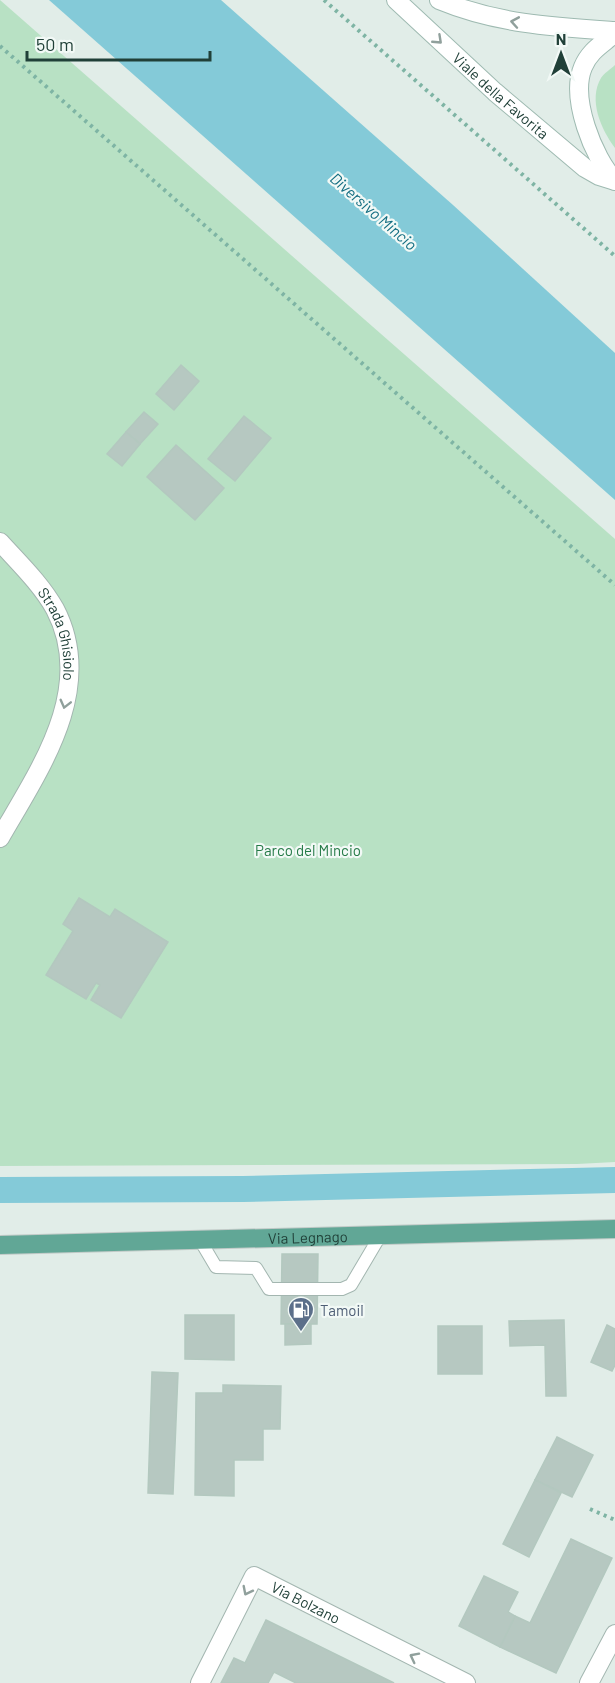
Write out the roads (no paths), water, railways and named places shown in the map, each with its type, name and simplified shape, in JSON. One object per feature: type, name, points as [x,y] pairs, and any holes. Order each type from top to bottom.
[{"type":"main road","name":"Via Legnago","points":[[0,1245],[615,1229]]},
{"type":"street","name":"Viale della Favorita","points":[[396,0],[495,92],[578,162],[599,176],[615,181]]},
{"type":"street","points":[[439,0],[466,11],[513,22],[615,32]]},
{"type":"street","points":[[615,32],[597,46],[589,56],[582,69],[580,86],[585,127],[594,151],[615,181]]},
{"type":"street","name":"Strada Ghisiolo","points":[[0,542],[39,585],[55,609],[66,637],[70,665],[68,692],[59,727],[28,790],[0,838]]},
{"type":"street","name":"Via Bolzano","points":[[200,1683],[255,1576],[466,1683]]},
{"type":"street","points":[[589,1683],[615,1634]]},
{"type":"lane","points":[[200,1240],[216,1267],[256,1268],[269,1289],[342,1289],[351,1285],[380,1236]]},
{"type":"water","name":"Diversivo Mincio","points":[[49,0],[221,0],[453,205],[615,353],[615,500]]},
{"type":"waterway","points":[[0,1190],[243,1189],[615,1180]]},
{"type":"place","name":"Tamoil","points":[[301,1333]]},
{"type":"park label","name":"Parco del Mincio","points":[[308,850]]}]
